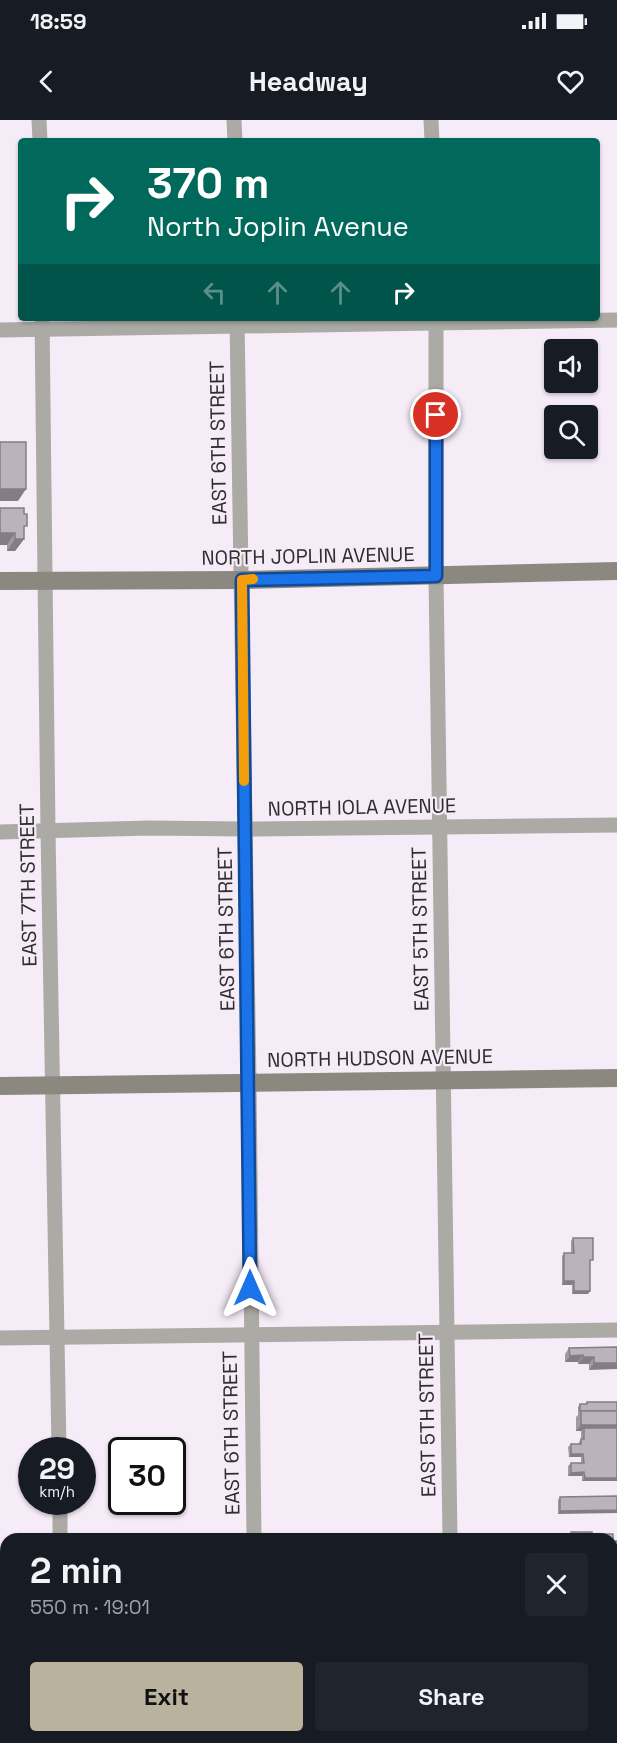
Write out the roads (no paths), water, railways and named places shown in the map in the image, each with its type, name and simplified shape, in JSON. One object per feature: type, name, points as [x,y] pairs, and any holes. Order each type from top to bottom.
[{"type":"street","points":[[39,120],[40,138]]},
{"type":"street","points":[[234,120],[235,138]]},
{"type":"street","points":[[431,120],[432,138]]},
{"type":"street","points":[[600,320],[617,320]]},
{"type":"street","points":[[0,330],[43,323],[436,321]]},
{"type":"street","name":"EAST 5TH STREET","points":[[436,321],[436,576],[450,1533]]},
{"type":"street","name":"EAST 6TH STREET","points":[[237,322],[254,1533]]},
{"type":"street","name":"EAST 7TH STREET","points":[[43,323],[48,831],[59,1437]]},
{"type":"street","name":"NORTH JOPLIN AVENUE","points":[[0,581],[242,580],[617,571]]},
{"type":"street","name":"NORTH IOLA AVENUE","points":[[0,832],[150,828],[617,825]]},
{"type":"street","name":"NORTH HUDSON AVENUE","points":[[0,1086],[617,1077]]},
{"type":"street","points":[[0,1338],[617,1330]]},
{"type":"street","points":[[60,1515],[60,1533]]}]
